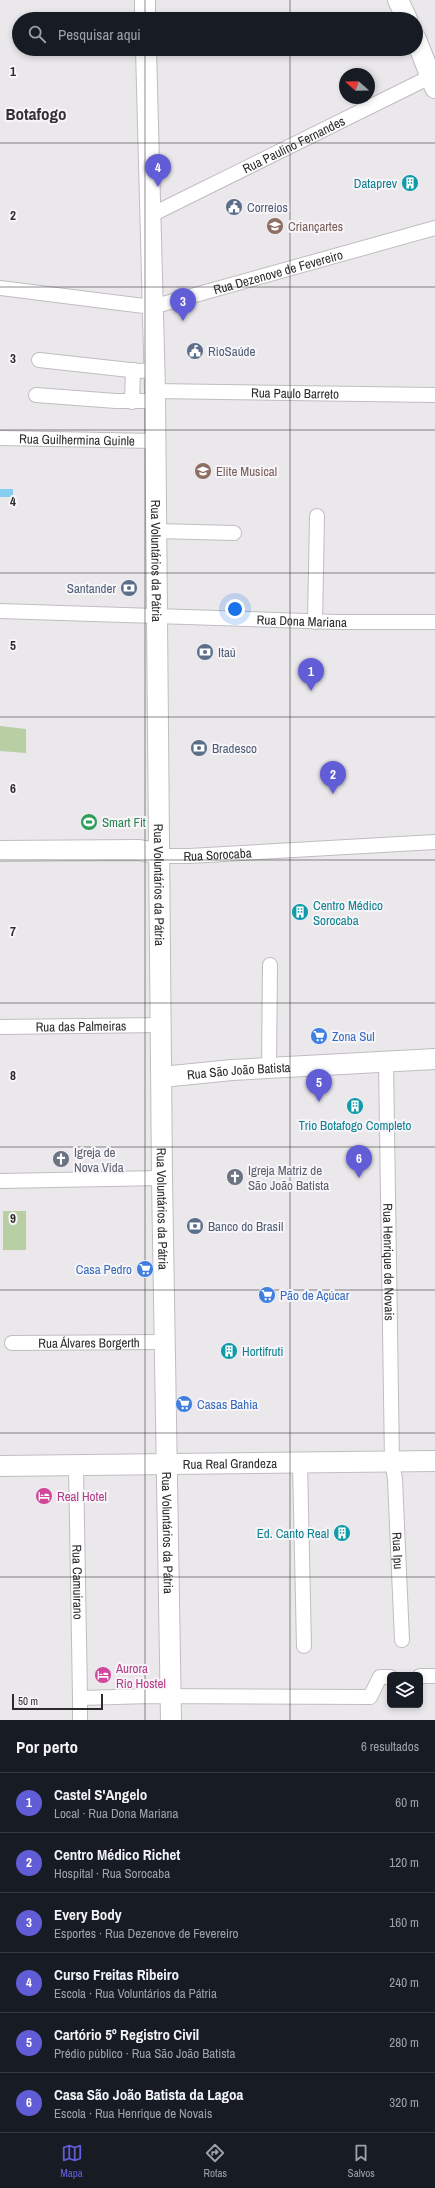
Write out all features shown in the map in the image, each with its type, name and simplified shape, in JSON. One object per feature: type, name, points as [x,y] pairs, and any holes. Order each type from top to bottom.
[{"type":"main road","points":[[145,0],[145,12]]},
{"type":"main road","points":[[398,0],[404,12]]},
{"type":"main road","points":[[423,55],[433,79]]},
{"type":"main road","name":"Rua Voluntários da Pátria","points":[[146,56],[155,396],[162,1178],[171,1720]]},
{"type":"main road","name":"Rua Sorocaba","points":[[0,851],[138,850],[159,853]]},
{"type":"main road","name":"Rua São João Batista","points":[[162,1077],[269,1068],[435,1060]]},
{"type":"main road","name":"Rua Real Grandeza","points":[[0,1466],[435,1461]]},
{"type":"street","name":"Rua Paulino Fernandes","points":[[151,215],[433,79]]},
{"type":"street","name":"Rua Dezenove de Fevereiro","points":[[0,288],[152,307],[435,228]]},
{"type":"street","points":[[39,360],[133,370],[154,370]]},
{"type":"street","points":[[132,402],[133,370]]},
{"type":"street","name":"Rua Paulo Barreto","points":[[36,395],[132,402],[155,396],[435,395]]},
{"type":"street","name":"Rua Guilhermina Guinle","points":[[0,438],[155,441]]},
{"type":"street","points":[[315,622],[317,516]]},
{"type":"street","points":[[156,531],[234,533]]},
{"type":"street","name":"Rua Dona Mariana","points":[[0,611],[315,622],[435,622]]},
{"type":"street","name":"Rua Sorocaba","points":[[159,853],[168,856],[189,856],[435,842]]},
{"type":"street","points":[[269,1068],[270,965]]},
{"type":"street","name":"Rua das Palmeiras","points":[[0,1027],[161,1025]]},
{"type":"street","name":"Rua Henrique de Novais","points":[[386,1062],[392,1462]]},
{"type":"street","points":[[0,1181],[162,1178]]},
{"type":"street","name":"Rua Álvares Borgerth","points":[[12,1343],[165,1342]]},
{"type":"street","name":"Rua Ipu","points":[[392,1462],[395,1479],[402,1640]]},
{"type":"street","points":[[300,1463],[304,1646]]},
{"type":"street","name":"Rua Camuirano","points":[[76,1465],[80,1720]]},
{"type":"street","points":[[423,1676],[435,1676]]},
{"type":"street","points":[[80,1698],[170,1696],[280,1698],[370,1696],[380,1677],[387,1677]]},
{"type":"green space","points":[[0,726],[26,729],[26,753],[0,751]]},
{"type":"green space","points":[[3,1211],[26,1211],[26,1250],[3,1250]]},
{"type":"water","points":[[0,489],[13,489],[13,497],[0,497]]},
{"type":"place","name":"Dataprev","points":[[410,183]]},
{"type":"place","name":"Curso Freitas Ribeiro","points":[[158,187]]},
{"type":"place","name":"Correios","points":[[234,207]]},
{"type":"place","name":"Criançartes","points":[[275,226]]},
{"type":"place","name":"Every Body","points":[[183,321]]},
{"type":"place","name":"RioSaúde","points":[[195,351]]},
{"type":"place","name":"Elite Musical","points":[[203,471]]},
{"type":"place","name":"Santander","points":[[129,588]]},
{"type":"place","name":"Itaú","points":[[205,652]]},
{"type":"place","name":"Castel S'Angelo","points":[[311,691]]},
{"type":"place","name":"Bradesco","points":[[199,748]]},
{"type":"place","name":"Centro Médico Richet","points":[[333,794]]},
{"type":"place","name":"Smart Fit","points":[[89,822]]},
{"type":"place","name":"Centro Médico Sorocaba","points":[[300,912]]},
{"type":"place","name":"Zona Sul","points":[[319,1036]]},
{"type":"place","name":"Cartório 5º Registro Civil","points":[[319,1102]]},
{"type":"place","name":"Trio Botafogo Completo","points":[[355,1106]]},
{"type":"place","name":"Igreja de Nova Vida","points":[[61,1159]]},
{"type":"place","name":"Igreja Matriz de São João Batista","points":[[235,1177]]},
{"type":"place","name":"Casa São João Batista da Lagoa","points":[[359,1178]]},
{"type":"place","name":"Banco do Brasil","points":[[195,1226]]},
{"type":"place","name":"Casa Pedro","points":[[145,1269]]},
{"type":"place","name":"Pão de Açúcar","points":[[267,1295]]},
{"type":"place","name":"Hortifruti","points":[[229,1351]]},
{"type":"place","name":"Casas Bahia","points":[[184,1404]]},
{"type":"place","name":"Real Hotel","points":[[44,1496]]},
{"type":"place","name":"Ed. Canto Real","points":[[342,1533]]},
{"type":"place","name":"Aurora Rio Hostel","points":[[103,1675]]},
{"type":"district","name":"Botafogo","points":[[36,114]]}]
